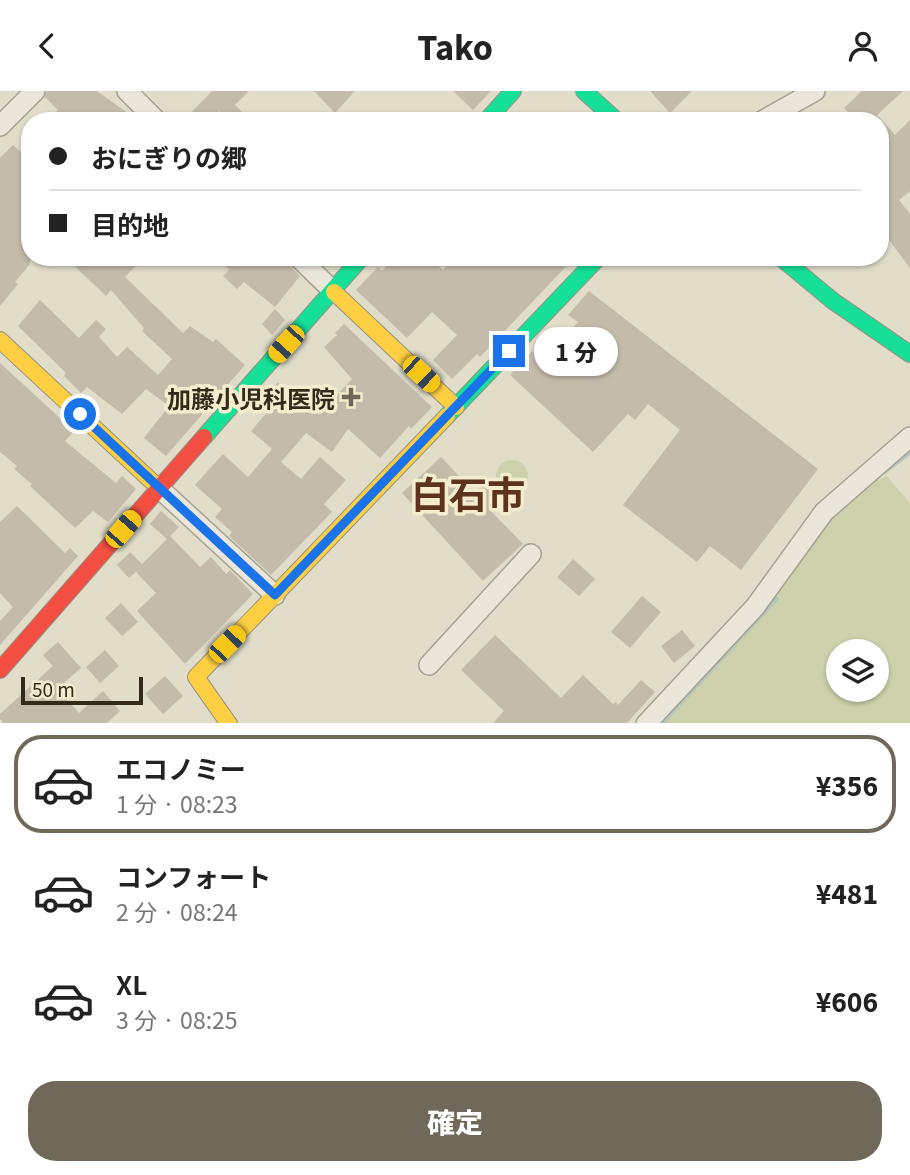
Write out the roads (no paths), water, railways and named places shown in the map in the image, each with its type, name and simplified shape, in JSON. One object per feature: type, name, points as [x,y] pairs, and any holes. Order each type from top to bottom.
[{"type":"street","points":[[0,126],[35,91]]},
{"type":"street","points":[[127,91],[148,112]]},
{"type":"street","points":[[494,112],[513,91]]},
{"type":"street","points":[[584,91],[607,112]]},
{"type":"street","points":[[778,112],[815,91]]},
{"type":"street","points":[[307,266],[456,407]]},
{"type":"street","points":[[0,670],[355,266]]},
{"type":"street","points":[[229,723],[195,677],[590,266]]},
{"type":"street","points":[[791,266],[833,301],[910,354]]},
{"type":"street","points":[[0,340],[275,595]]},
{"type":"street","points":[[646,723],[755,607],[824,512],[910,437]]},
{"type":"street","points":[[429,665],[531,554]]},
{"type":"waterway","points":[[885,471],[910,452]]},
{"type":"waterway","points":[[662,723],[776,599]]},
{"type":"place","name":"加藤小児科医院","points":[[351,397]]},
{"type":"district","name":"白石市","points":[[468,492]]}]
